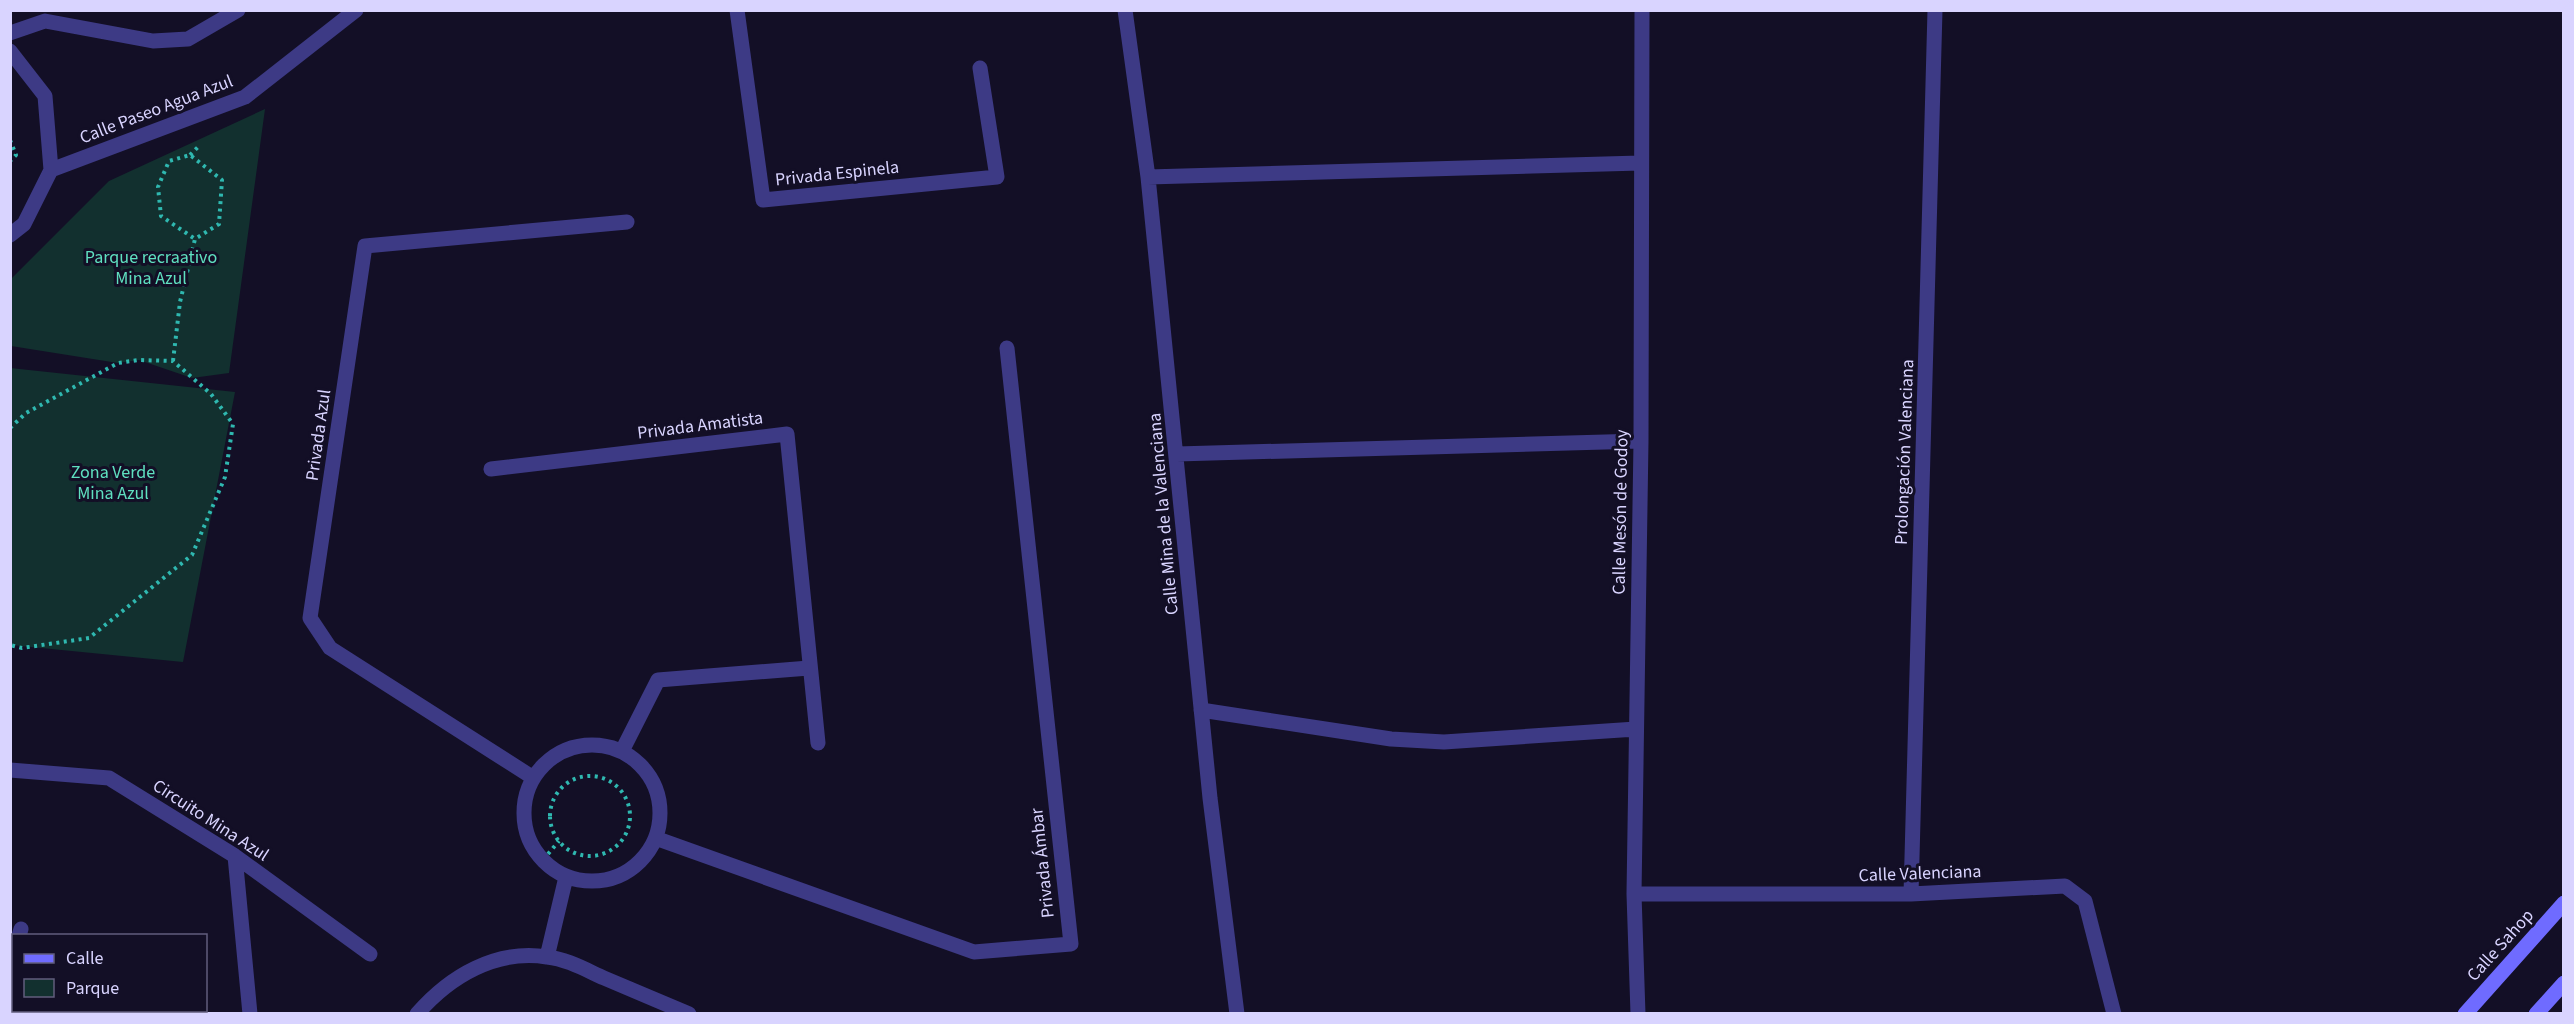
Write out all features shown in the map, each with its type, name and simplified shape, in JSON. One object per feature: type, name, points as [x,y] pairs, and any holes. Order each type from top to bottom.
[{"type":"street","points":[[10,33],[45,21],[153,41],[188,39],[238,10]]},
{"type":"street","name":"Calle Paseo Agua Azul","points":[[51,170],[245,97],[356,10]]},
{"type":"street","name":"Privada Espinela","points":[[736,10],[763,200],[997,177],[980,68]]},
{"type":"street","name":"Calle Mina de la Valenciana","points":[[1125,10],[1148,177],[1178,454],[1201,710],[1237,1014]]},
{"type":"street","name":"Calle Mesón de Godoy","points":[[1638,1014],[1634,894],[1641,441],[1642,10]]},
{"type":"street","name":"Prolongación Valenciana","points":[[1911,894],[1935,10]]},
{"type":"street","points":[[10,51],[45,96],[51,170],[24,224],[10,235]]},
{"type":"street","points":[[1148,177],[1640,163]]},
{"type":"street","name":"Privada Azul","points":[[532,777],[330,648],[310,618],[365,246],[627,222]]},
{"type":"street","name":"Privada Ámbar","points":[[658,839],[974,951],[1071,944],[1007,348]]},
{"type":"street","name":"Privada Amatista","points":[[491,469],[788,434],[818,743]]},
{"type":"street","points":[[1178,454],[1641,441]]},
{"type":"street","points":[[622,749],[658,680],[809,668]]},
{"type":"street","points":[[1201,710],[1391,739],[1444,742],[1636,729]]},
{"type":"street","points":[[589,742],[622,749],[658,786],[658,839],[636,868],[602,883],[566,877],[535,852],[523,815],[532,777],[556,752],[589,742]]},
{"type":"street","name":"Circuito Mina Azul","points":[[10,770],[110,778],[235,856],[370,954]]},
{"type":"street","points":[[235,856],[250,1014]]},
{"type":"street","points":[[547,957],[566,877]]},
{"type":"street","name":"Calle Valenciana","points":[[1634,894],[1911,894],[2065,886],[2085,901],[2114,1014]]},
{"type":"street","name":"Calle Sahop","points":[[2465,1014],[2564,903]]},
{"type":"street","points":[[417,1014],[449,982],[486,962],[517,957],[547,957],[574,965],[689,1014]]},
{"type":"street","points":[[10,978],[12,994]]},
{"type":"street","points":[[2536,1014],[2564,983]]},
{"type":"path","points":[[10,140],[16,155],[10,161]]},
{"type":"path","points":[[173,361],[180,302],[195,239],[219,224],[222,180],[190,155],[169,161],[158,188],[161,216],[195,239]]},
{"type":"path","points":[[10,428],[26,413],[117,363],[138,360],[173,361],[212,394],[233,424],[225,477],[192,555],[89,638],[22,648],[10,645]]},
{"type":"path","points":[[585,775],[603,778],[620,790],[630,810],[629,821],[616,848],[599,855],[583,855],[574,853],[559,841],[550,817],[554,799],[564,786],[585,775]]},
{"type":"path","points":[[544,860],[559,841]]},
{"type":"green space","name":"Parque recraativo Mina Azul","points":[[265,109],[229,373],[192,378],[139,360],[118,363],[11,346],[11,279],[109,181]]},
{"type":"green space","name":"Zona Verde Mina Azul","points":[[10,368],[235,392],[183,662],[11,645]]}]
